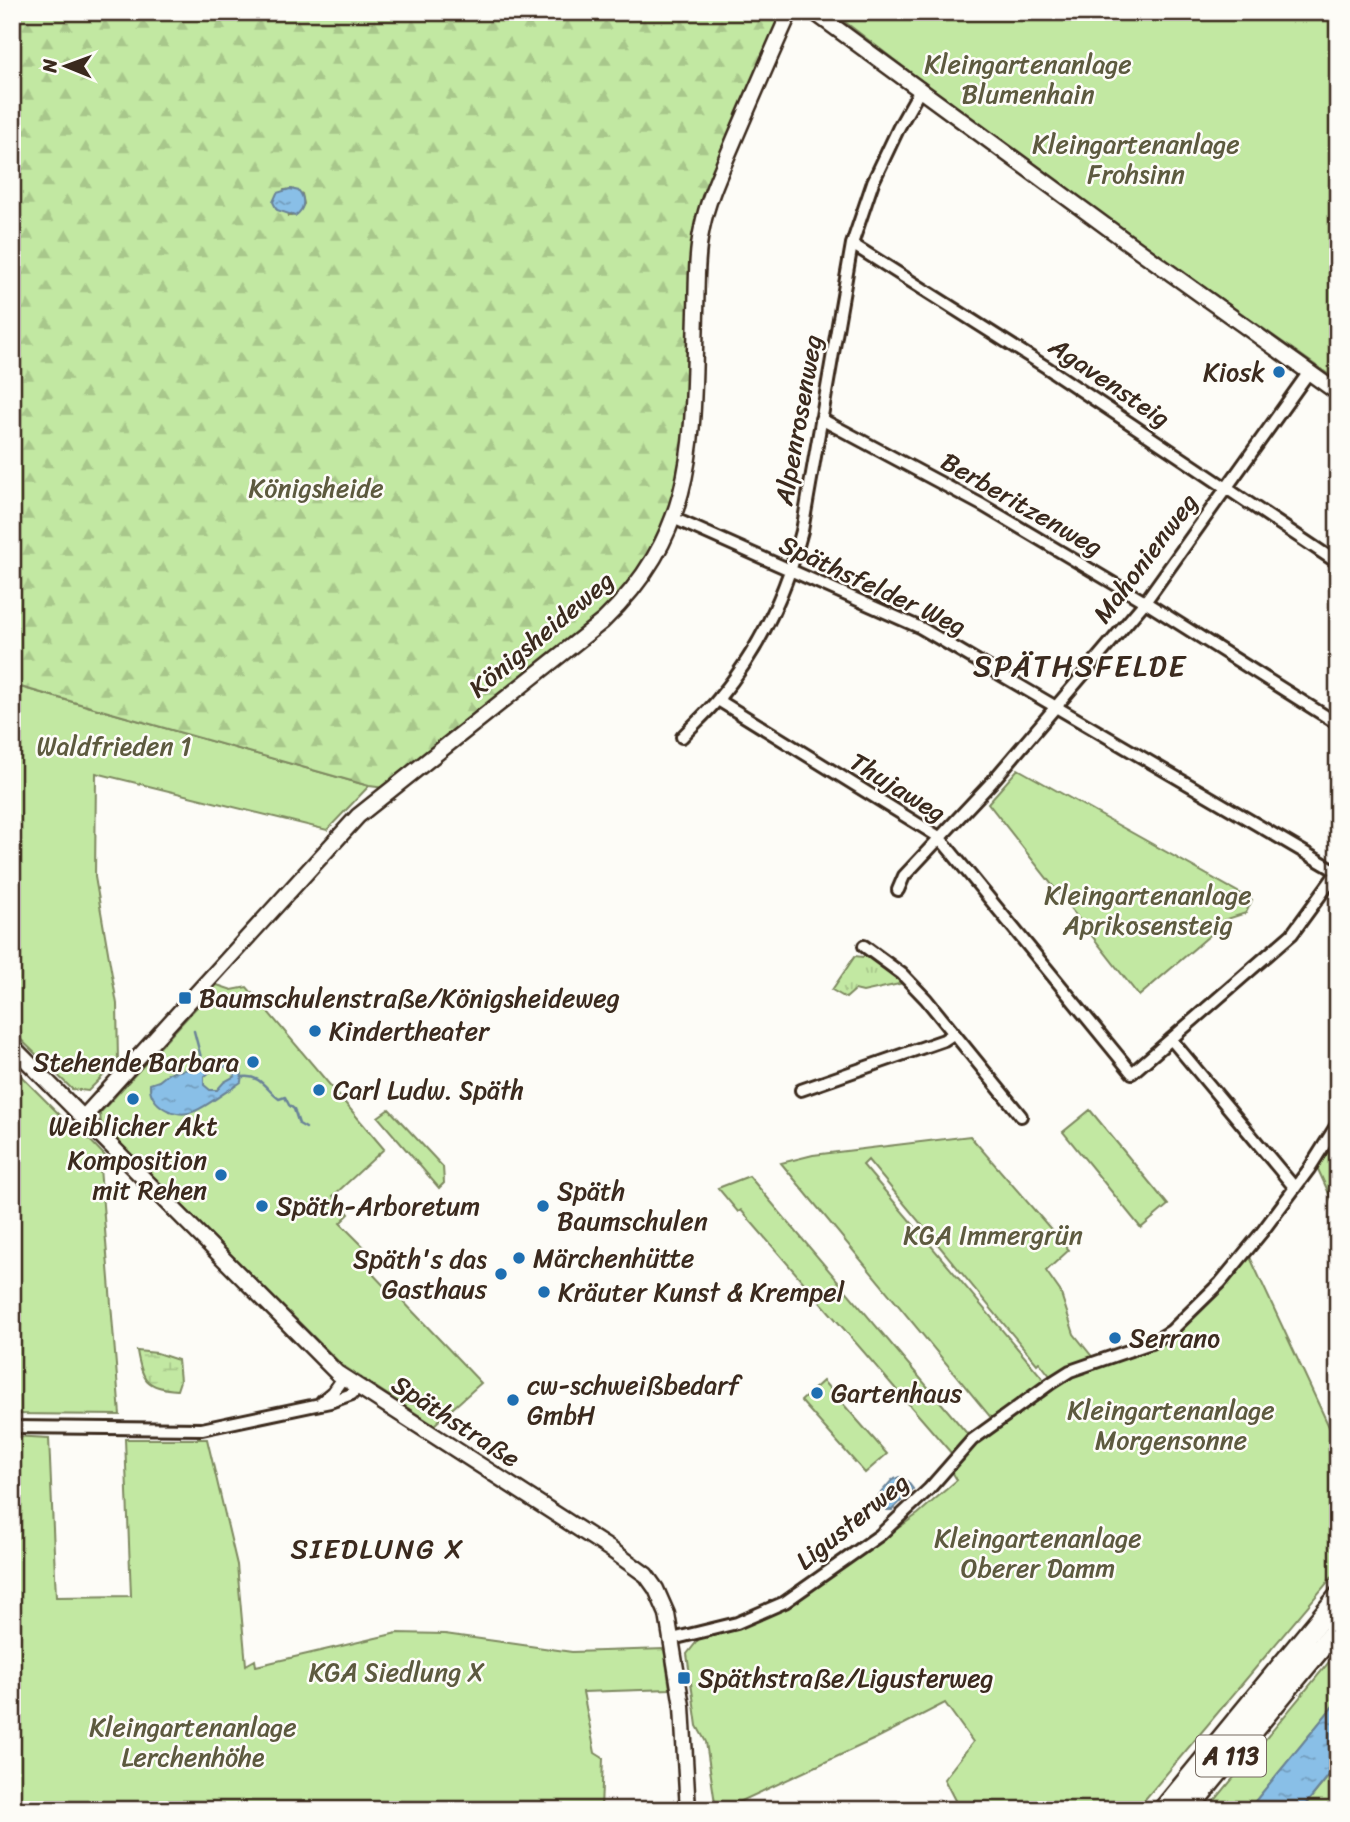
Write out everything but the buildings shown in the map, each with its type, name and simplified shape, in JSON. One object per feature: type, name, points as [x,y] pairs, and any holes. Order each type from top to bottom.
[{"type":"highway","name":"A 113","points":[[1163,1810],[1338,1597]]},
{"type":"highway","name":"A 113","points":[[1187,1810],[1338,1627]]},
{"type":"street","name":"Königsheideweg","points":[[83,1118],[358,816],[615,609],[650,565],[673,518],[688,466],[692,434],[702,228],[723,165],[790,12]]},
{"type":"street","points":[[814,12],[1338,393]]},
{"type":"street","name":"Alpenrosenweg","points":[[682,737],[718,700],[743,668],[765,632],[792,570],[802,531],[852,244],[873,183],[898,127],[920,90]]},
{"type":"street","name":"Agavensteig","points":[[852,244],[1046,367],[1338,563]]},
{"type":"street","name":"Mahonienweg","points":[[898,890],[904,876],[991,783],[1145,602],[1309,372]]},
{"type":"street","name":"Berberitzenweg","points":[[821,419],[982,505],[1145,602],[1338,724]]},
{"type":"street","name":"Späthsfelder Weg","points":[[673,518],[922,628],[1338,872]]},
{"type":"street","name":"Thujaweg","points":[[718,700],[939,837],[1132,1073],[1171,1039]]},
{"type":"street","points":[[1295,1188],[1171,1039],[1293,933],[1338,872]]},
{"type":"street","points":[[864,946],[902,974],[926,999],[1021,1116]]},
{"type":"street","points":[[801,1090],[944,1040],[953,1034]]},
{"type":"street","name":"Späthstraße","points":[[12,1046],[343,1378],[640,1570],[652,1582],[667,1614],[672,1639],[682,1706],[688,1810]]},
{"type":"street","name":"Ligusterweg","points":[[672,1639],[737,1623],[785,1602],[880,1535],[919,1499],[972,1440],[1051,1383],[1070,1371],[1164,1337],[1220,1283],[1295,1188],[1338,1123]]},
{"type":"street","points":[[318,1403],[333,1392],[343,1378]]},
{"type":"street","points":[[12,1427],[202,1429],[352,1394],[358,1387]]},
{"type":"green space","name":"Königsheide","points":[[12,12],[784,12],[708,189],[685,450],[680,480],[652,552],[610,607],[385,788],[369,786],[17,686],[12,681]],"holes":[[[292,189],[302,194],[304,204],[300,211],[289,216],[284,190]]]},
{"type":"green space","points":[[832,12],[1338,12],[1338,381],[1043,174]]},
{"type":"green space","name":"Waldfrieden 1","points":[[12,681],[17,686],[369,786],[327,830],[96,773],[95,877],[117,1004],[118,1061],[88,1091],[72,1089],[12,1031]]},
{"type":"green space","name":"Kleingartenanlage Aprikosensteig","points":[[1018,769],[1252,900],[1246,913],[1224,920],[1139,996],[988,803]]},
{"type":"green space","points":[[868,952],[904,983],[863,992],[855,990],[846,998],[832,990],[855,956],[863,957]]},
{"type":"green space","name":"Späth-Arboretum","points":[[217,985],[232,990],[247,987],[384,1149],[333,1196],[349,1214],[340,1223],[366,1249],[362,1252],[370,1271],[385,1287],[388,1285],[481,1383],[434,1425],[342,1365],[101,1125],[100,1113]]},
{"type":"green space","points":[[12,1067],[109,1160],[100,1168],[120,1415],[12,1414]]},
{"type":"green space","points":[[389,1109],[443,1167],[444,1183],[439,1188],[378,1117]]},
{"type":"green space","points":[[1090,1110],[1168,1205],[1141,1228],[1063,1132]]},
{"type":"green space","name":"KGA Immergrün","points":[[970,1136],[1069,1250],[1046,1271],[1060,1291],[1074,1334],[1094,1359],[1066,1368],[1051,1377],[1039,1362],[1037,1364],[868,1160],[863,1165],[1045,1381],[992,1419],[781,1163],[813,1155]]},
{"type":"green space","points":[[1332,1143],[1338,1143],[1338,1213],[1316,1165]]},
{"type":"green space","points":[[749,1176],[970,1437],[952,1454],[741,1210],[738,1212],[718,1188]]},
{"type":"green space","points":[[1249,1255],[1338,1446],[1338,1570],[1136,1810],[960,1810],[944,1779],[973,1742],[945,1703],[877,1738],[722,1810],[716,1810],[706,1742],[697,1726],[687,1654],[699,1639],[738,1628],[793,1602],[918,1514],[957,1480],[951,1470],[978,1441],[1060,1383],[1075,1375],[1164,1344],[1219,1292]]},
{"type":"green space","points":[[137,1351],[157,1353],[178,1360],[180,1381],[177,1390],[152,1385],[144,1376]]},
{"type":"green space","points":[[823,1381],[887,1454],[865,1473],[801,1401]]},
{"type":"green space","points":[[12,1436],[49,1438],[56,1597],[131,1596],[125,1439],[207,1439],[237,1565],[246,1665],[255,1660],[256,1666],[397,1633],[445,1634],[572,1652],[664,1649],[670,1689],[583,1692],[595,1753],[603,1758],[601,1810],[12,1810]]},
{"type":"green space","points":[[1338,1651],[1338,1700],[1248,1810],[1207,1810]]},
{"type":"green space","points":[[1338,1765],[1338,1810],[1301,1810]]},
{"type":"water","points":[[290,189],[299,191],[303,198],[302,208],[295,216],[277,210],[273,202],[277,193]]},
{"type":"water","points":[[223,1062],[234,1065],[242,1073],[241,1082],[210,1103],[195,1111],[180,1114],[158,1104],[151,1092],[150,1084],[169,1073]],"holes":[[[218,1065],[232,1069],[235,1076],[217,1090],[210,1090],[204,1085],[204,1077]]]},
{"type":"water","points":[[899,1477],[907,1481],[913,1489],[892,1510],[887,1510],[879,1495],[892,1480]]},
{"type":"water","points":[[1338,1700],[1338,1764],[1301,1810],[1248,1810]]},
{"type":"waterway","points":[[194,1031],[203,1065]]},
{"type":"waterway","points":[[242,1077],[259,1080],[279,1099],[285,1097],[294,1109],[299,1124],[306,1128]]},
{"type":"place","name":"Kiosk","points":[[1279,372]]},
{"type":"place","name":"Baumschulenstraße/Königsheideweg","points":[[185,998]]},
{"type":"place","name":"Kindertheater","points":[[315,1031]]},
{"type":"place","name":"Stehende Barbara","points":[[253,1062]]},
{"type":"place","name":"Carl Ludw. Späth","points":[[319,1090]]},
{"type":"place","name":"Weiblicher Akt","points":[[133,1099]]},
{"type":"place","name":"Komposition mit Rehen","points":[[221,1175]]},
{"type":"place","name":"Späth-Arboretum","points":[[262,1206]]},
{"type":"place","name":"Späth Baumschulen","points":[[543,1206]]},
{"type":"place","name":"Märchenhütte","points":[[519,1258]]},
{"type":"place","name":"Späth's das Gasthaus","points":[[501,1274]]},
{"type":"place","name":"Kräuter Kunst & Krempel","points":[[544,1292]]},
{"type":"place","name":"Serrano","points":[[1115,1338]]},
{"type":"place","name":"Gartenhaus","points":[[817,1393]]},
{"type":"place","name":"cw-schweißbedarf GmbH","points":[[513,1400]]},
{"type":"place","name":"Späthstraße/Ligusterweg","points":[[684,1678]]},
{"type":"district","name":"SPÄTHSFELDE","points":[[1080,666]]},
{"type":"district","name":"SIEDLUNG X","points":[[378,1548]]},
{"type":"park label","name":"Kleingartenanlage Blumenhain","points":[[1028,79]]},
{"type":"park label","name":"Kleingartenanlage Frohsinn","points":[[1136,159]]},
{"type":"park label","name":"Kleingartenanlage Morgensonne","points":[[1171,1425]]},
{"type":"park label","name":"Kleingartenanlage Oberer Damm","points":[[1038,1553]]},
{"type":"park label","name":"KGA Siedlung X","points":[[397,1672]]},
{"type":"park label","name":"Kleingartenanlage Lerchenhöhe","points":[[193,1742]]}]
